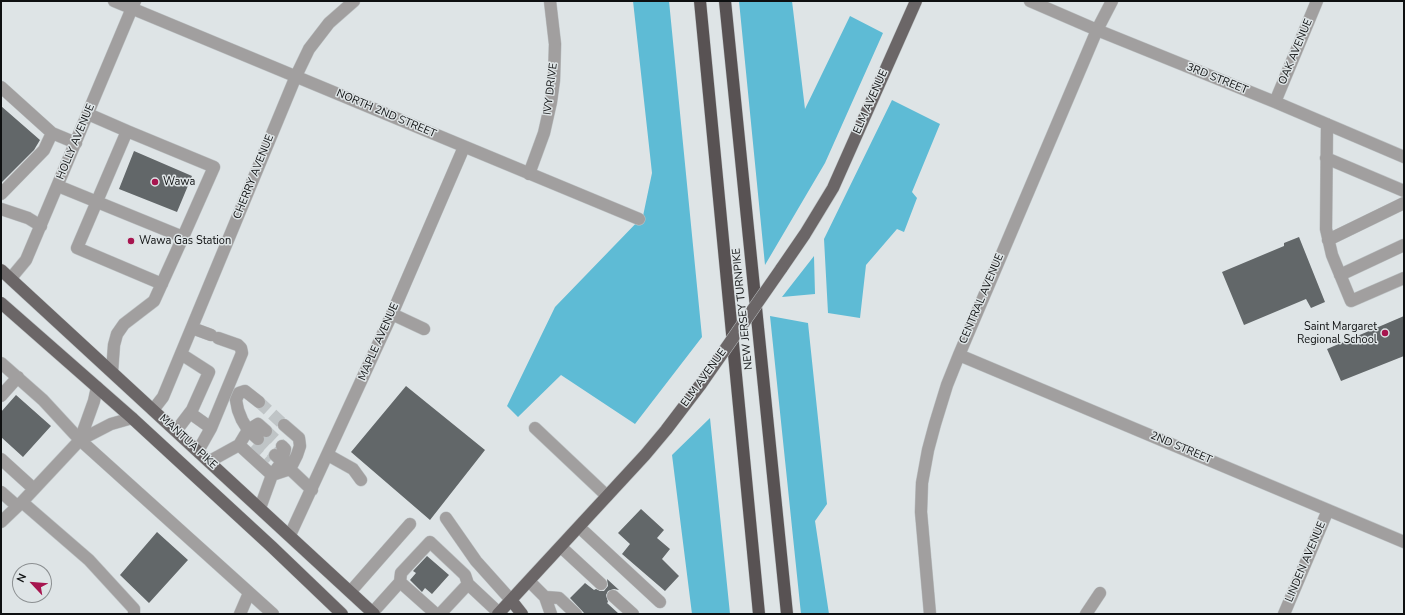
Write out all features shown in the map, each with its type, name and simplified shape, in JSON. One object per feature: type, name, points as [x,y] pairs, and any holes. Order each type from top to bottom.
[{"type":"highway","name":"NEW JERSEY TURNPIKE","points":[[700,1],[760,614]]},
{"type":"highway","name":"NEW JERSEY TURNPIKE","points":[[725,1],[787,614]]},
{"type":"main road","name":"ELM AVENUE","points":[[498,613],[650,450],[701,384],[805,234],[833,188],[916,1]]},
{"type":"main road","name":"MANTUA PIKE","points":[[1,270],[351,591],[373,613]]},
{"type":"main road","name":"MANTUA PIKE","points":[[1,303],[132,418],[272,547],[342,614]]},
{"type":"main road","points":[[511,600],[522,614]]},
{"type":"street","points":[[114,1],[134,5]]},
{"type":"street","name":"CHERRY AVENUE","points":[[153,410],[163,397],[309,48],[329,23],[354,1]]},
{"type":"street","name":"IVY DRIVE","points":[[529,174],[544,133],[554,80],[555,44],[550,1]]},
{"type":"street","name":"3RD STREET","points":[[1030,1],[1404,157]]},
{"type":"street","name":"CENTRAL AVENUE","points":[[930,614],[921,512],[922,483],[928,450],[935,424],[947,385],[959,355],[1097,30],[1112,1]]},
{"type":"street","name":"OAK AVENUE","points":[[1275,102],[1317,1]]},
{"type":"street","name":"NORTH 2ND STREET","points":[[134,5],[296,76],[639,219]]},
{"type":"street","name":"HOLLY AVENUE","points":[[11,278],[26,260],[134,5]]},
{"type":"street","points":[[1,88],[52,134],[76,143]]},
{"type":"street","points":[[88,114],[214,167],[154,302],[124,324],[117,334],[114,345],[112,372]]},
{"type":"street","points":[[1327,124],[1326,229],[1332,255],[1351,301],[1404,278]]},
{"type":"street","points":[[127,131],[77,248],[162,284]]},
{"type":"street","points":[[1,194],[44,150],[52,134]]},
{"type":"street","name":"MAPLE AVENUE","points":[[290,535],[392,314],[464,147]]},
{"type":"street","points":[[1326,158],[1404,191]]},
{"type":"street","points":[[58,186],[183,237]]},
{"type":"street","points":[[1328,240],[1404,203]]},
{"type":"street","points":[[1,209],[28,218],[41,226]]},
{"type":"street","points":[[1340,275],[1404,245]]},
{"type":"street","points":[[392,314],[424,329]]},
{"type":"street","points":[[192,328],[238,345],[241,348],[242,353],[211,428],[198,451]]},
{"type":"street","points":[[176,431],[190,413],[209,372],[181,354]]},
{"type":"street","name":"2ND STREET","points":[[959,355],[1404,542]]},
{"type":"street","points":[[1,363],[43,400],[80,440],[272,614]]},
{"type":"street","points":[[1,396],[18,377]]},
{"type":"street","points":[[80,440],[94,401],[97,387]]},
{"type":"street","points":[[259,402],[245,391],[239,393],[236,400],[238,410],[250,438],[312,490]]},
{"type":"street","points":[[190,413],[211,428]]},
{"type":"street","points":[[1,522],[80,440],[110,424],[132,418]]},
{"type":"street","points":[[260,508],[278,463],[297,455],[300,446],[299,438],[284,425]]},
{"type":"street","points":[[535,428],[607,496]]},
{"type":"street","points":[[210,462],[250,438]]},
{"type":"street","points":[[328,455],[353,469],[362,480]]},
{"type":"street","points":[[1,459],[34,489]]},
{"type":"street","points":[[1,492],[20,504],[89,560],[134,609],[134,614]]},
{"type":"street","name":"LINDEN AVENUE","points":[[1284,614],[1328,510]]},
{"type":"street","points":[[446,518],[476,561],[511,600]]},
{"type":"street","points":[[351,591],[410,524]]},
{"type":"street","points":[[579,527],[660,602]]},
{"type":"street","points":[[373,613],[400,582],[401,574],[430,542],[465,574],[468,584],[498,613]]},
{"type":"street","points":[[561,547],[601,584]]},
{"type":"street","points":[[529,581],[545,597],[551,614]]},
{"type":"street","points":[[400,582],[436,614]]},
{"type":"street","points":[[440,614],[468,584]]},
{"type":"street","points":[[240,614],[249,593]]},
{"type":"street","points":[[1086,614],[1100,593]]},
{"type":"street","points":[[613,596],[633,614]]},
{"type":"street","points":[[545,597],[559,598],[576,614]]},
{"type":"shaded area","points":[[633,1],[669,1],[702,337],[635,424],[561,375],[518,417],[507,406],[555,307],[643,216],[652,173]]},
{"type":"shaded area","points":[[739,1],[792,1],[805,109],[850,16],[883,33],[825,163],[765,265]]},
{"type":"shaded area","points":[[892,100],[940,124],[912,192],[917,198],[904,232],[897,229],[866,265],[860,318],[828,313],[824,239]]},
{"type":"shaded area","points":[[814,256],[815,294],[782,297]]},
{"type":"shaded area","points":[[770,316],[808,323],[827,504],[815,521],[829,614],[801,614]]},
{"type":"shaded area","points":[[710,418],[730,614],[692,614],[672,455]]},
{"type":"building","points":[[1,106],[40,140],[34,150],[1,183]]},
{"type":"building","name":"Wawa","points":[[134,151],[192,176],[177,212],[119,189]]},
{"type":"building","points":[[1299,237],[1325,302],[1311,308],[1306,299],[1244,325],[1222,272],[1284,246],[1284,243]]},
{"type":"building","name":"Saint Margaret Regional School","points":[[1404,316],[1404,356],[1341,381],[1327,349]]},
{"type":"building","points":[[406,386],[485,450],[430,520],[351,452]]},
{"type":"building","points":[[16,395],[51,426],[23,457],[1,437],[1,412]]},
{"type":"building","points":[[641,509],[664,530],[657,538],[670,549],[662,559],[679,576],[665,591],[622,554],[630,544],[618,533]]},
{"type":"building","points":[[157,532],[188,560],[149,603],[120,575]]},
{"type":"building","points":[[427,556],[449,575],[432,594],[425,588],[422,592],[410,580],[416,573],[413,571]]},
{"type":"building","points":[[607,579],[619,590],[614,589],[608,591],[606,595],[607,603],[619,614],[585,614],[570,598],[585,583],[594,590],[604,591],[608,586]]},
{"type":"tunnel","points":[[259,402],[284,425]]},
{"type":"tunnel","points":[[266,431],[282,446]]},
{"type":"tunnel","points":[[258,439],[275,455]]},
{"type":"tunnel","points":[[251,447],[268,463]]},
{"type":"place","name":"Wawa","points":[[155,182]]},
{"type":"place","name":"Wawa Gas Station","points":[[131,241]]},
{"type":"place","name":"Saint Margaret Regional School","points":[[1385,333]]}]
